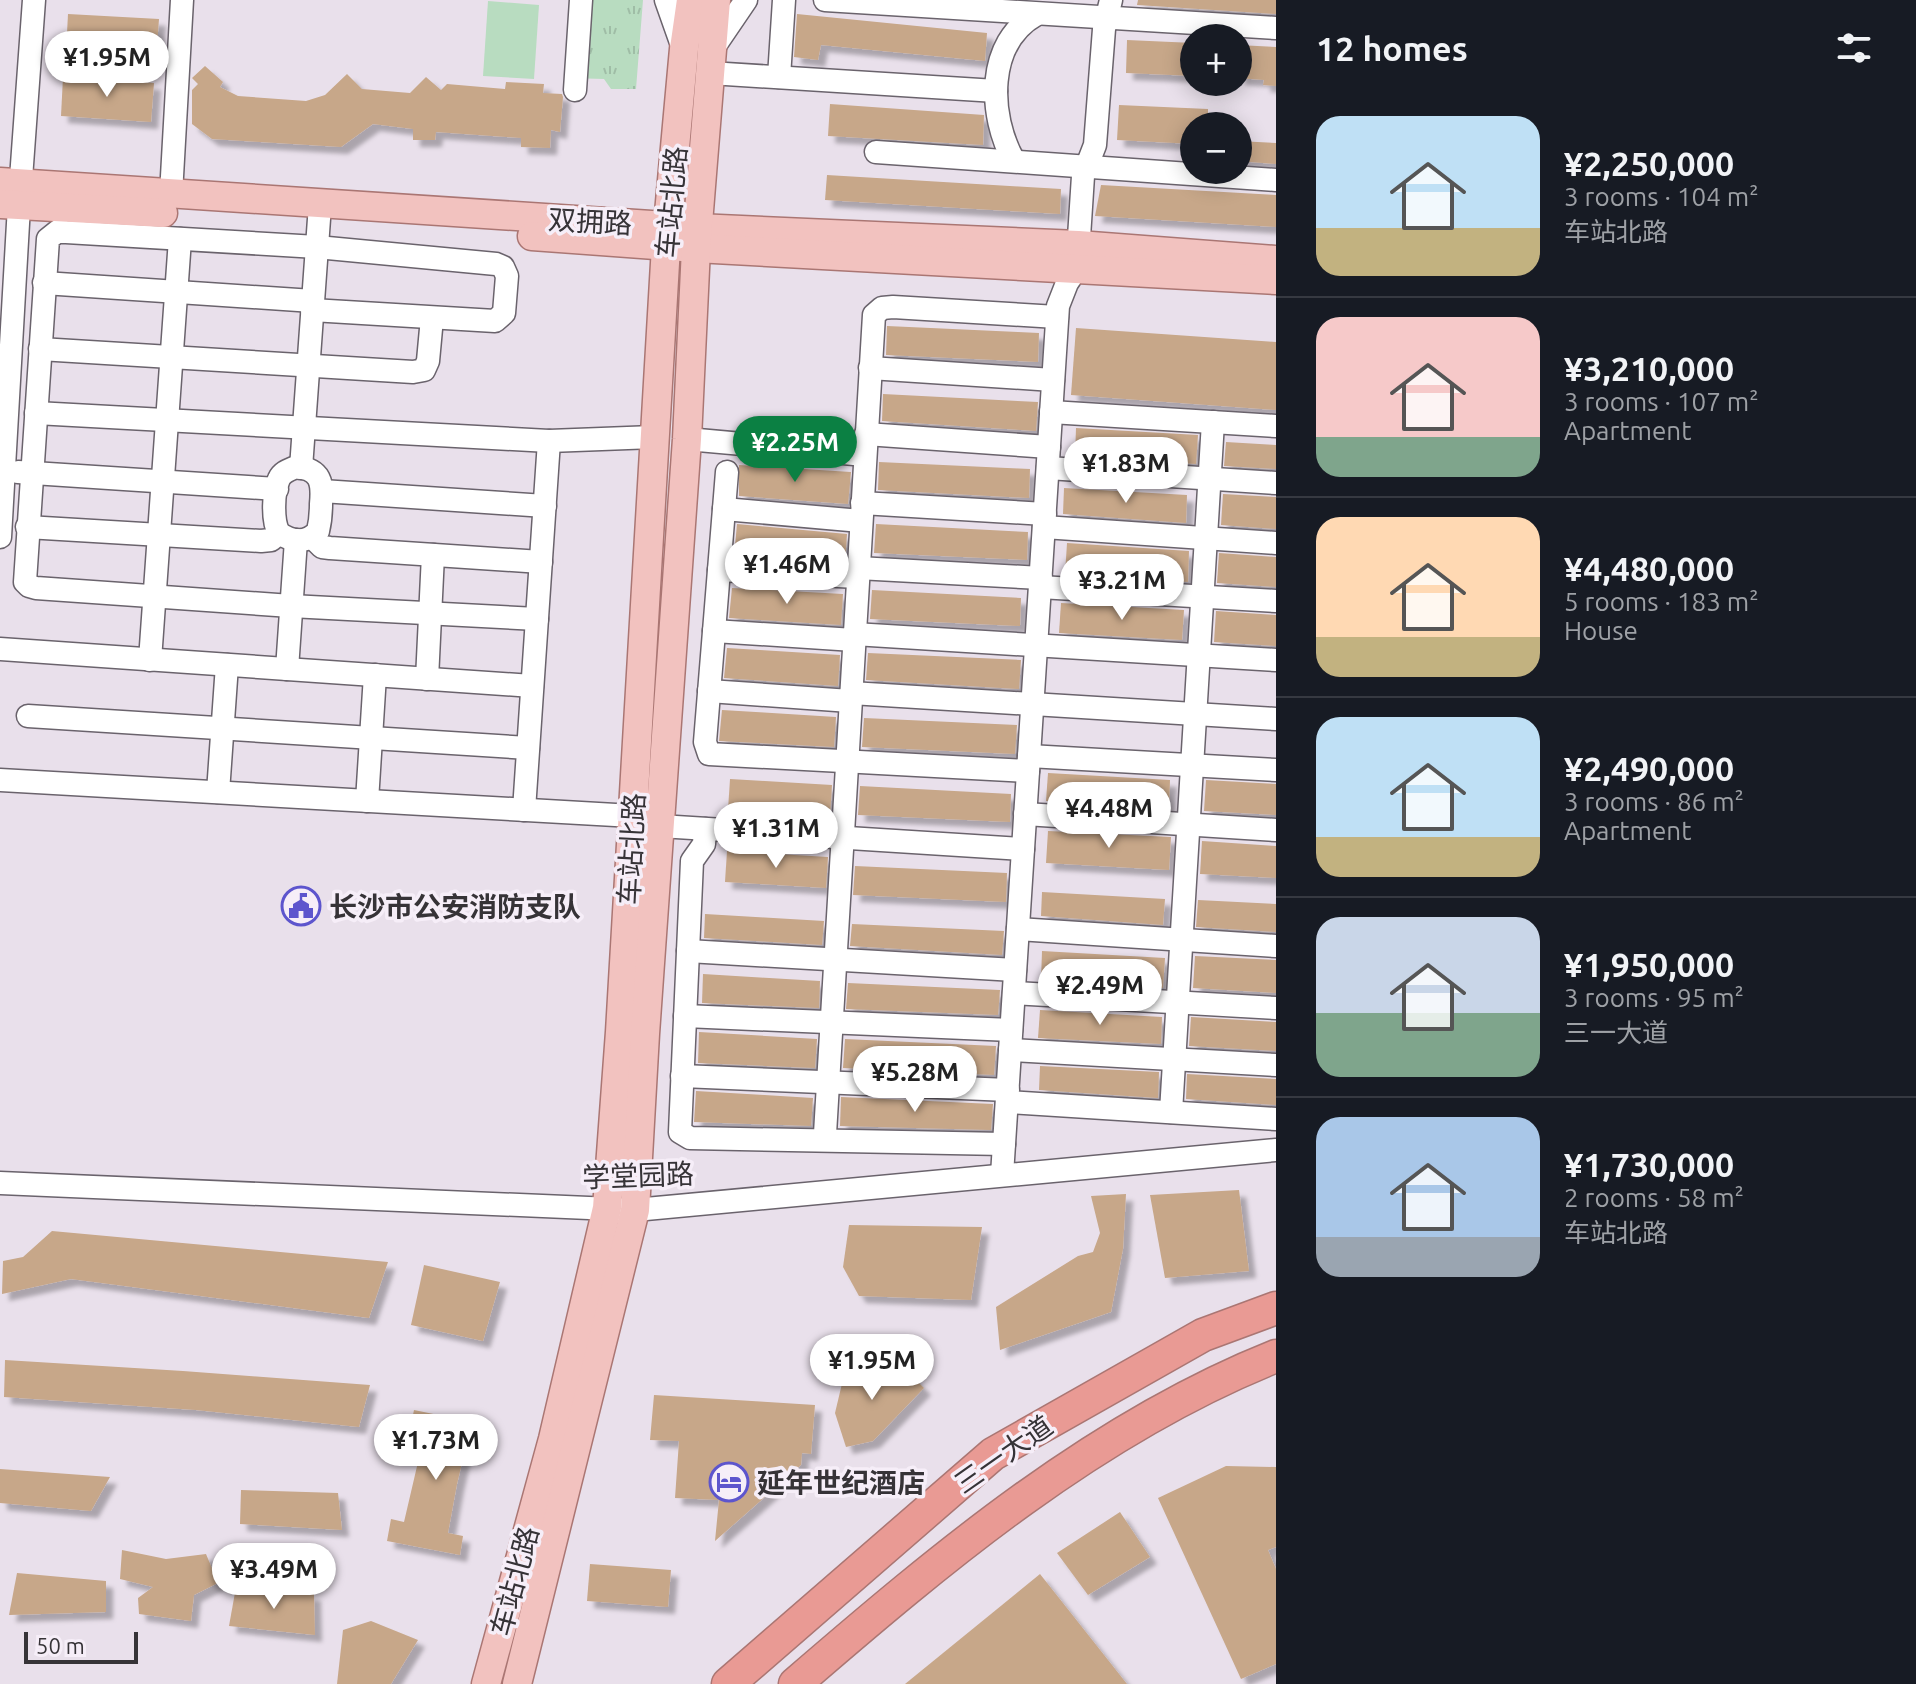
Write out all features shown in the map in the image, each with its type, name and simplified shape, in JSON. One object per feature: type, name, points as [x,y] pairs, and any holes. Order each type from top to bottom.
[{"type":"highway","name":"三一大道","points":[[728,1684],[993,1454],[1203,1335],[1276,1308]]},
{"type":"highway","name":"三一大道","points":[[808,1680],[929,1572],[1040,1488],[1139,1421],[1234,1372],[1276,1356]]},
{"type":"main road","name":"车站北路","points":[[517,1684],[635,1210],[687,439],[697,238],[702,58],[691,0]]},
{"type":"main road","name":"车站北路","points":[[486,1684],[553,1439],[607,1208],[668,236],[716,0]]},
{"type":"main road","name":"双拥路","points":[[10,194],[171,194],[318,224]]},
{"type":"main road","name":"双拥路","points":[[10,194],[318,224],[668,236],[1077,256],[1276,260]]},
{"type":"main road","name":"双拥路","points":[[1077,256],[1276,280]]},
{"type":"street","points":[[0,537],[10,194],[34,0]]},
{"type":"street","points":[[171,194],[182,0]]},
{"type":"street","points":[[575,90],[581,0]]},
{"type":"street","points":[[666,0],[702,58],[779,77],[996,91]]},
{"type":"street","points":[[702,58],[746,0]]},
{"type":"street","points":[[779,77],[784,0]]},
{"type":"street","points":[[825,0],[1037,14],[1109,9],[1276,28]]},
{"type":"street","points":[[1002,1175],[1057,317],[1060,297],[1077,256],[1083,176],[1095,145],[1109,9]]},
{"type":"street","points":[[1014,161],[1003,141],[996,91],[999,68],[1008,42],[1026,20],[1037,14]]},
{"type":"street","points":[[876,152],[1276,180]]},
{"type":"street","points":[[301,468],[318,224]]},
{"type":"street","points":[[44,283],[176,291],[488,322],[501,318],[504,313],[507,276],[503,267],[318,224],[180,239],[58,231],[48,239],[47,244],[44,283],[36,413],[24,574],[29,586],[291,606],[537,619]]},
{"type":"street","points":[[150,660],[180,239]]},
{"type":"street","points":[[825,1134],[874,315],[882,308],[1057,317]]},
{"type":"street","points":[[40,349],[413,372],[424,370],[428,361],[432,318]]},
{"type":"street","points":[[870,368],[1053,380]]},
{"type":"street","points":[[1051,412],[1276,426]]},
{"type":"street","points":[[36,413],[549,441],[654,437]]},
{"type":"street","points":[[1171,1112],[1213,422]]},
{"type":"street","points":[[687,439],[866,444],[1048,457],[1209,479],[1276,483]]},
{"type":"street","points":[[524,810],[549,441]]},
{"type":"street","points":[[27,527],[261,541],[295,537],[320,525],[322,481],[318,475],[301,468],[281,475],[277,489],[275,520],[295,537],[330,548],[541,562]]},
{"type":"street","points":[[4,471],[277,489]]},
{"type":"street","points":[[727,472],[705,742],[709,754],[847,763],[1192,765],[1276,770]]},
{"type":"street","points":[[322,491],[545,506]]},
{"type":"street","points":[[724,509],[1045,521],[1206,539],[1276,543]]},
{"type":"street","points":[[287,669],[295,537]]},
{"type":"street","points":[[427,679],[433,555]]},
{"type":"street","points":[[719,570],[858,572],[1276,601]]},
{"type":"street","points":[[714,631],[1036,644],[1276,660]]},
{"type":"street","points":[[0,649],[532,686]]},
{"type":"street","points":[[218,792],[227,665]]},
{"type":"street","points":[[367,801],[375,675]]},
{"type":"street","points":[[709,691],[1032,704],[1276,719]]},
{"type":"street","points":[[28,716],[528,748]]},
{"type":"street","points":[[0,780],[633,816]]},
{"type":"street","points":[[1025,814],[1276,830]]},
{"type":"street","points":[[660,826],[1023,849]]},
{"type":"street","points":[[705,829],[704,844],[692,861],[680,1132],[690,1138],[1004,1144]]},
{"type":"street","points":[[1018,929],[1276,946]]},
{"type":"street","points":[[688,951],[1015,970]]},
{"type":"street","points":[[1014,993],[1276,1008]]},
{"type":"street","points":[[685,1016],[831,1022],[1174,1059],[1276,1065]]},
{"type":"street","points":[[682,1076],[828,1082],[1276,1119]]},
{"type":"street","name":"学堂园路","points":[[0,1183],[635,1210],[1276,1150]]},
{"type":"green space","points":[[574,0],[643,0],[636,89],[611,89],[604,79],[569,78]]},
{"type":"green space","points":[[488,1],[539,5],[534,79],[483,76]]},
{"type":"building","points":[[1138,0],[1276,0],[1276,14],[1137,5]]},
{"type":"building","points":[[68,14],[159,19],[156,58],[66,52]]},
{"type":"building","points":[[797,14],[987,33],[985,61],[821,45],[818,60],[794,57]]},
{"type":"building","points":[[1127,40],[1180,42],[1180,75],[1126,73]]},
{"type":"building","points":[[1252,46],[1276,47],[1276,86],[1263,85],[1264,80],[1252,79]]},
{"type":"building","points":[[205,66],[223,82],[220,87],[238,96],[306,101],[325,95],[347,74],[362,89],[410,93],[426,77],[441,90],[447,84],[505,89],[506,82],[544,84],[543,93],[562,94],[563,97],[560,132],[551,130],[550,148],[521,147],[521,138],[436,132],[435,140],[413,140],[413,129],[373,124],[341,147],[212,139],[192,124],[192,90],[198,84],[192,78]]},
{"type":"building","points":[[63,77],[154,83],[151,122],[61,116]]},
{"type":"building","points":[[830,104],[984,115],[983,145],[828,136]]},
{"type":"building","points":[[1119,105],[1208,109],[1208,112],[1180,112],[1180,143],[1117,140]]},
{"type":"building","points":[[1252,142],[1276,143],[1276,164],[1252,162]]},
{"type":"building","points":[[827,175],[1061,189],[1060,214],[825,200]]},
{"type":"building","points":[[1101,185],[1276,195],[1276,227],[1095,216]]},
{"type":"building","points":[[887,326],[1039,333],[1038,362],[886,355]]},
{"type":"building","points":[[1076,328],[1276,342],[1276,410],[1071,395]]},
{"type":"building","points":[[883,394],[1038,402],[1036,431],[882,421]]},
{"type":"building","points":[[1076,428],[1198,435],[1196,464],[1075,456]]},
{"type":"building","points":[[1226,442],[1276,445],[1276,469],[1224,466]]},
{"type":"building","points":[[879,462],[1030,469],[1029,498],[878,490]]},
{"type":"building","points":[[739,465],[851,472],[848,504],[739,496]]},
{"type":"building","points":[[1064,488],[1187,495],[1186,523],[1063,514]]},
{"type":"building","points":[[1223,494],[1276,497],[1276,529],[1221,525]]},
{"type":"building","points":[[737,524],[847,534],[845,562],[734,557]]},
{"type":"building","points":[[876,524],[1028,532],[1027,560],[874,553]]},
{"type":"building","points":[[1067,543],[1189,551],[1188,582],[1065,574]]},
{"type":"building","points":[[1219,553],[1276,557],[1276,587],[1217,583]]},
{"type":"building","points":[[732,588],[843,594],[841,625],[729,618]]},
{"type":"building","points":[[872,590],[1021,598],[1020,626],[870,619]]},
{"type":"building","points":[[1061,603],[1184,610],[1182,640],[1059,633]]},
{"type":"building","points":[[1216,611],[1276,615],[1276,646],[1214,642]]},
{"type":"building","points":[[727,648],[840,655],[838,686],[724,678]]},
{"type":"building","points":[[868,653],[1021,660],[1019,689],[866,680]]},
{"type":"building","points":[[722,710],[836,717],[834,747],[719,741]]},
{"type":"building","points":[[864,718],[1017,725],[1015,754],[862,747]]},
{"type":"building","points":[[1048,773],[1170,780],[1169,809],[1046,801]]},
{"type":"building","points":[[730,779],[832,785],[830,816],[728,810]]},
{"type":"building","points":[[1206,780],[1276,784],[1276,815],[1204,811]]},
{"type":"building","points":[[860,786],[1011,794],[1010,822],[858,815]]},
{"type":"building","points":[[1048,831],[1171,837],[1169,870],[1046,863]]},
{"type":"building","points":[[1202,841],[1276,846],[1276,878],[1200,874]]},
{"type":"building","points":[[727,851],[828,857],[826,888],[725,882]]},
{"type":"building","points":[[855,866],[1007,873],[1006,902],[853,895]]},
{"type":"building","points":[[1042,892],[1165,899],[1163,925],[1041,916]]},
{"type":"building","points":[[1198,900],[1276,904],[1276,932],[1196,927]]},
{"type":"building","points":[[705,914],[824,921],[822,945],[704,938]]},
{"type":"building","points":[[852,924],[1004,931],[1002,955],[850,946]]},
{"type":"building","points":[[1042,951],[1165,958],[1163,988],[1041,980]]},
{"type":"building","points":[[1195,956],[1276,960],[1276,993],[1193,988]]},
{"type":"building","points":[[703,974],[820,981],[819,1008],[702,1003]]},
{"type":"building","points":[[848,983],[1000,990],[998,1015],[846,1009]]},
{"type":"building","points":[[1040,1010],[1162,1017],[1161,1044],[1038,1038]]},
{"type":"building","points":[[1191,1017],[1276,1022],[1276,1051],[1189,1046]]},
{"type":"building","points":[[699,1032],[817,1039],[815,1068],[698,1063]]},
{"type":"building","points":[[845,1039],[996,1046],[994,1075],[843,1068]]},
{"type":"building","points":[[1040,1066],[1159,1072],[1158,1098],[1039,1090]]},
{"type":"building","points":[[1187,1074],[1276,1079],[1276,1105],[1186,1099]]},
{"type":"building","points":[[696,1091],[813,1098],[811,1126],[694,1122]]},
{"type":"building","points":[[841,1097],[993,1104],[991,1130],[840,1126]]},
{"type":"building","points":[[1239,1190],[1249,1271],[1165,1278],[1150,1195]]},
{"type":"building","points":[[1126,1194],[1123,1249],[1111,1312],[1000,1350],[996,1307],[1078,1256],[1093,1252],[1100,1233],[1091,1196]]},
{"type":"building","points":[[849,1225],[982,1227],[971,1300],[859,1296],[843,1267]]},
{"type":"building","points":[[52,1231],[388,1262],[369,1318],[71,1279],[2,1294],[3,1261],[23,1257]]},
{"type":"building","points":[[424,1265],[500,1282],[483,1341],[411,1325]]},
{"type":"building","points":[[5,1360],[370,1385],[359,1427],[196,1410],[4,1397]]},
{"type":"building","points":[[864,1366],[908,1372],[924,1388],[873,1441],[846,1447],[835,1413],[845,1371]]},
{"type":"building","name":"延年世纪酒店","points":[[654,1395],[815,1405],[811,1454],[802,1453],[801,1465],[715,1541],[719,1500],[675,1498],[679,1441],[650,1440]]},
{"type":"building","points":[[414,1410],[487,1425],[483,1449],[466,1446],[457,1484],[448,1533],[463,1536],[460,1555],[387,1541],[391,1519],[404,1522],[426,1438],[409,1434]]},
{"type":"building","points":[[1226,1466],[1276,1467],[1276,1547],[1268,1550],[1276,1569],[1276,1664],[1241,1679],[1158,1498]]},
{"type":"building","points":[[0,1469],[110,1477],[91,1511],[0,1503]]},
{"type":"building","points":[[241,1490],[338,1493],[342,1530],[240,1524]]},
{"type":"building","points":[[1120,1512],[1150,1557],[1088,1595],[1057,1553]]},
{"type":"building","points":[[122,1550],[166,1559],[206,1554],[218,1583],[194,1595],[191,1621],[139,1614],[138,1598],[153,1587],[120,1579]]},
{"type":"building","points":[[590,1564],[671,1570],[668,1607],[587,1601]]},
{"type":"building","points":[[17,1573],[106,1581],[106,1612],[9,1615]]},
{"type":"building","points":[[1040,1574],[1127,1684],[905,1684]]},
{"type":"building","points":[[236,1587],[314,1594],[315,1635],[229,1626]]},
{"type":"building","points":[[371,1621],[418,1640],[391,1684],[337,1684],[343,1630]]},
{"type":"place","name":"长沙市公安消防支队","points":[[301,906]]},
{"type":"place","name":"延年世纪酒店","points":[[729,1482]]}]
